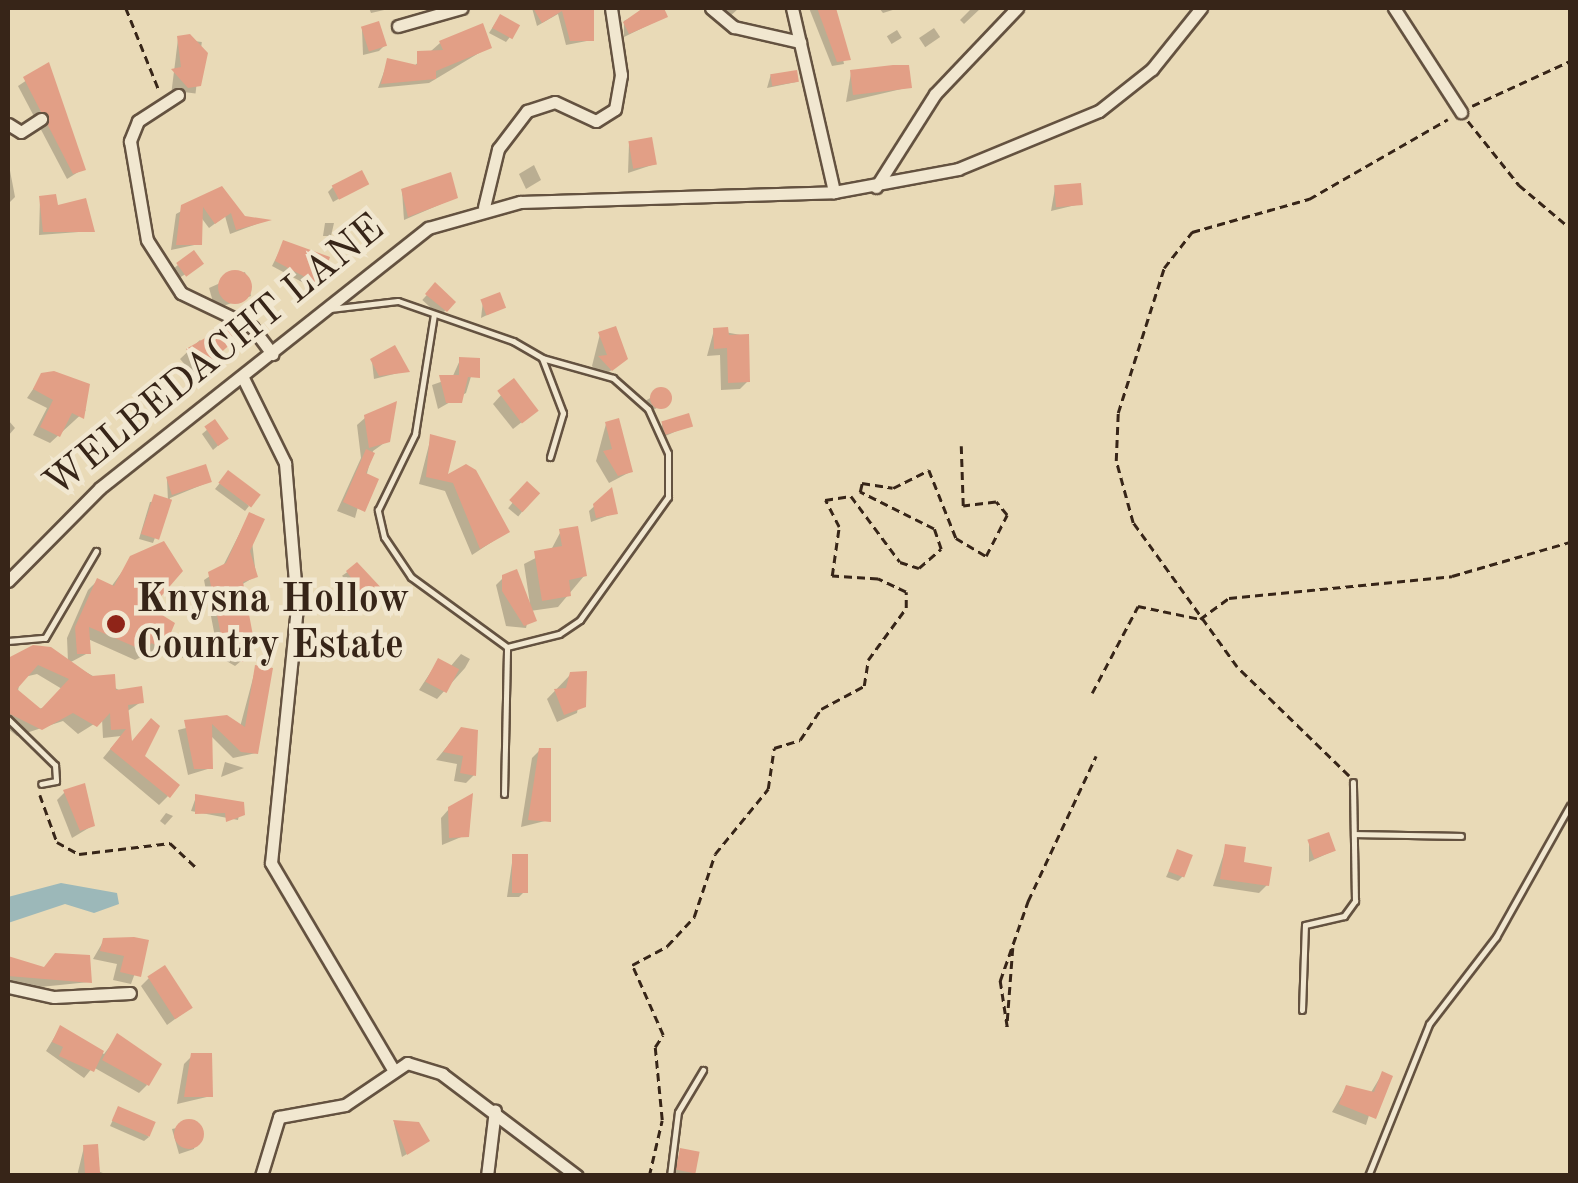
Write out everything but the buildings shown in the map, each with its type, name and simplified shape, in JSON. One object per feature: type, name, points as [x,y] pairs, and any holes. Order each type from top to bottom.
[{"type":"street","points":[[398,26],[461,8]]},
{"type":"street","points":[[484,208],[498,149],[526,111],[555,102],[596,121],[615,110],[622,75],[611,8]]},
{"type":"street","points":[[712,8],[734,27],[800,42]]},
{"type":"street","points":[[792,8],[834,192]]},
{"type":"street","points":[[876,187],[934,94],[1017,8]]},
{"type":"street","name":"WELBEDACHT LANE","points":[[8,581],[80,504],[244,380],[316,311],[396,246],[484,208],[834,192],[958,170],[1100,111],[1152,69],[1201,8]]},
{"type":"street","points":[[1411,8],[1396,10],[1461,112]]},
{"type":"street","points":[[178,94],[164,101],[130,142],[147,240],[182,294],[252,327],[272,354]]},
{"type":"street","points":[[8,124],[20,132],[41,119]]},
{"type":"street","points":[[244,380],[287,473],[297,607],[270,863],[396,1065]]},
{"type":"street","points":[[8,987],[54,997],[130,993]]},
{"type":"street","points":[[261,1176],[278,1117],[345,1105],[396,1065],[429,1067],[495,1110],[577,1176]]},
{"type":"street","points":[[486,1176],[495,1110]]},
{"type":"lane","points":[[316,311],[390,300],[542,358],[613,378],[638,396],[665,442],[671,482],[580,620],[507,648]]},
{"type":"lane","points":[[434,314],[415,434],[379,520],[411,576],[507,648]]},
{"type":"lane","points":[[542,358],[564,413],[550,457]]},
{"type":"lane","points":[[8,641],[46,638],[96,551]]},
{"type":"lane","points":[[504,794],[507,648]]},
{"type":"lane","points":[[8,719],[55,766],[56,780],[41,784]]},
{"type":"lane","points":[[1302,1010],[1303,932],[1309,921],[1354,908],[1353,782]]},
{"type":"lane","points":[[1368,1176],[1429,1024],[1496,937],[1570,806]]},
{"type":"lane","points":[[1354,834],[1461,836]]},
{"type":"lane","points":[[670,1176],[678,1112],[703,1070]]},
{"type":"path","points":[[126,8],[164,101]]},
{"type":"path","points":[[1353,782],[1200,619],[1133,523],[1116,461],[1118,413],[1164,268],[1192,232],[1309,199],[1461,112],[1570,60]]},
{"type":"path","points":[[1461,112],[1519,186],[1570,228]]},
{"type":"path","points":[[648,1176],[662,1120],[655,1047],[663,1035],[632,965],[667,946],[694,916],[714,854],[768,789],[774,748],[800,740],[821,709],[864,686],[868,660],[906,608],[906,592],[878,579],[832,576],[839,527],[825,500],[851,496],[900,562],[919,568],[941,549],[934,529],[860,492],[862,483],[894,488],[929,470],[956,538],[986,556],[1007,515],[996,502],[962,506],[962,446]]},
{"type":"path","points":[[1092,693],[1138,606],[1200,619],[1229,598],[1452,576],[1570,542]]},
{"type":"path","points":[[1013,948],[1014,1023],[1007,1027],[997,1006],[1013,948],[1096,756]]},
{"type":"path","points":[[41,784],[39,803],[57,842],[79,854],[170,843],[196,867]]},
{"type":"water","points":[[61,883],[117,893],[119,904],[94,913],[65,904],[8,923],[8,897]]},
{"type":"place","name":"Knysna Hollow Country Estate","points":[[116,624]]}]
